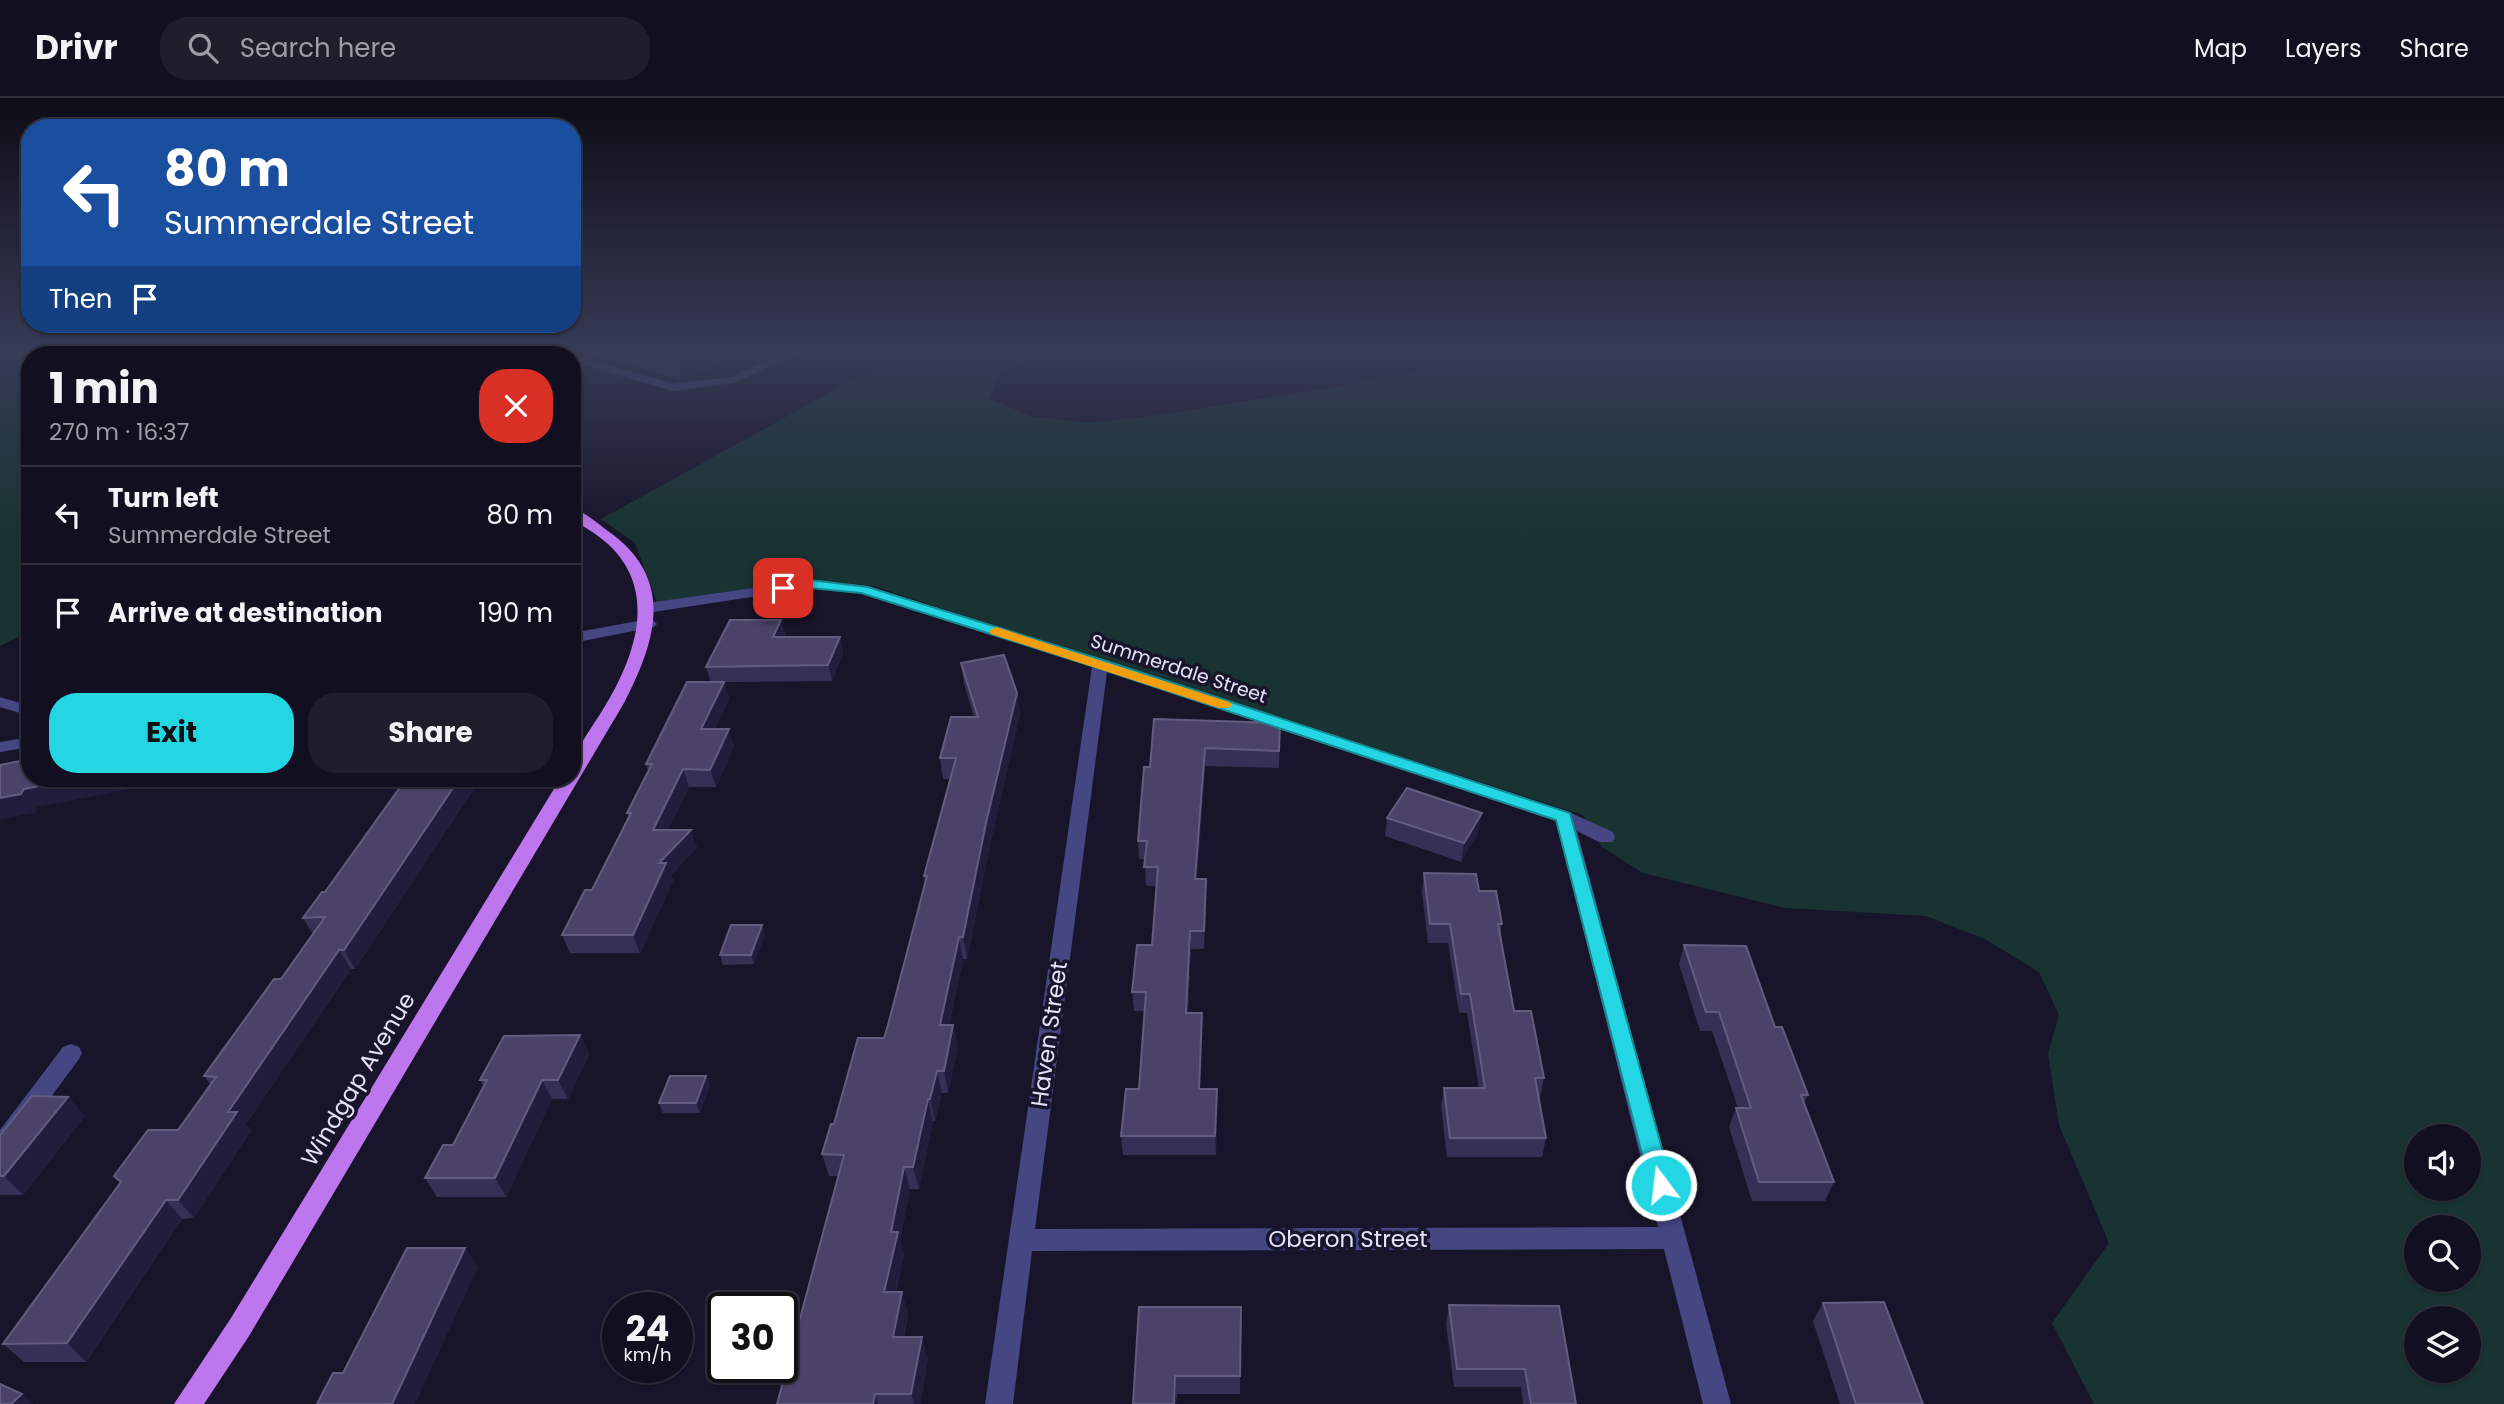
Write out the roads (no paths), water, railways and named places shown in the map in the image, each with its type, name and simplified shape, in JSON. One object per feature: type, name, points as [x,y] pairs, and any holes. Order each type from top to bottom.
[{"type":"main road","points":[[581,518],[607,534],[633,564],[648,616],[636,668],[581,759]]},
{"type":"main road","name":"Windgap Avenue","points":[[188,1404],[240,1326],[564,787]]},
{"type":"street","name":"Summerdale Street","points":[[581,635],[648,616],[810,584],[863,589],[1564,817],[1606,837]]},
{"type":"street","name":"Haven Street","points":[[999,1404],[1100,664]]},
{"type":"street","points":[[0,702],[21,708]]},
{"type":"street","points":[[0,747],[21,744]]},
{"type":"street","points":[[1564,817],[1717,1404]]},
{"type":"street","points":[[0,1148],[71,1053]]},
{"type":"street","name":"Oberon Street","points":[[1021,1240],[1675,1238]]}]
